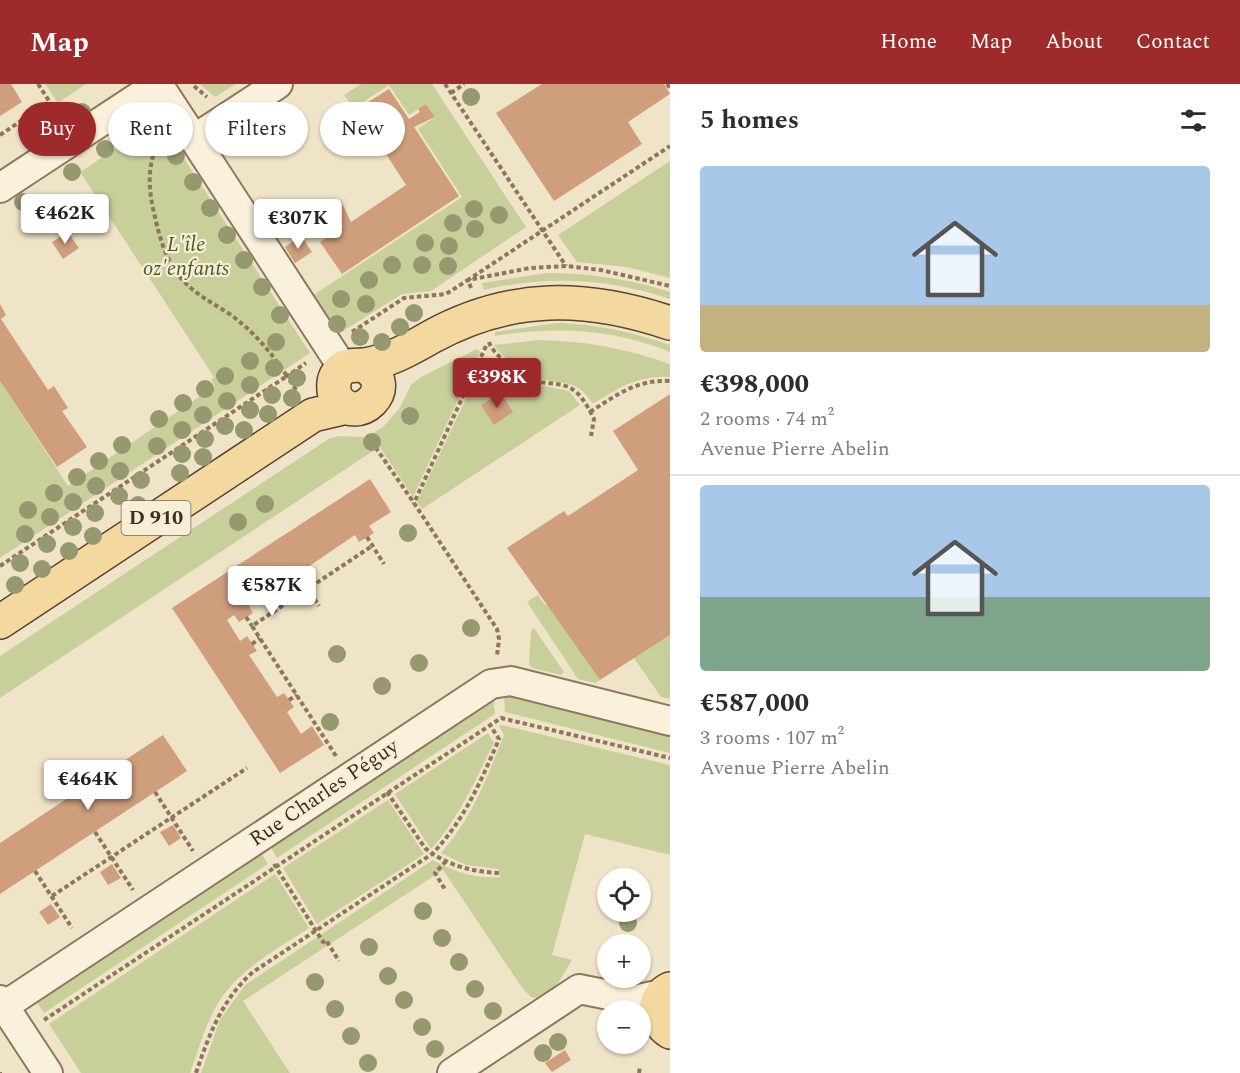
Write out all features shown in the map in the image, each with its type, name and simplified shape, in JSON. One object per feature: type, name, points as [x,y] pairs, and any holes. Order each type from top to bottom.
[{"type":"main road","points":[[355,391],[406,351],[484,328],[534,304],[577,302],[611,306],[670,323]]},
{"type":"main road","name":"D 910","points":[[0,622],[313,415],[355,391]]},
{"type":"street","points":[[194,140],[278,84]]},
{"type":"street","points":[[0,188],[152,88],[194,140],[355,391]]},
{"type":"street","name":"Rue Charles Péguy","points":[[2,1003],[491,684],[511,681],[670,720]]},
{"type":"street","points":[[452,1073],[579,989],[662,1014]]},
{"type":"street","points":[[2,1003],[48,1073]]},
{"type":"path","points":[[38,84],[50,102]]},
{"type":"path","points":[[445,84],[566,266]]},
{"type":"path","points":[[451,93],[464,84]]},
{"type":"path","points":[[667,84],[670,88]]},
{"type":"path","points":[[0,566],[287,376],[258,338],[185,283],[166,254],[153,209],[148,179],[155,149],[154,142],[136,116],[148,108],[152,88]]},
{"type":"path","points":[[0,135],[18,123]]},
{"type":"path","points":[[591,436],[594,419],[579,394],[571,388],[538,382],[496,355],[484,328],[468,279],[670,146]]},
{"type":"path","points":[[414,503],[484,328]]},
{"type":"path","points":[[590,412],[623,390],[642,383],[670,381]]},
{"type":"path","points":[[355,391],[414,503],[497,629],[499,639],[497,656]]},
{"type":"path","points":[[367,537],[384,564]]},
{"type":"path","points":[[252,626],[372,546]]},
{"type":"path","points":[[303,580],[319,606]]},
{"type":"path","points":[[246,617],[338,759]]},
{"type":"path","points":[[252,644],[260,638]]},
{"type":"path","points":[[289,700],[297,695]]},
{"type":"path","points":[[40,1022],[501,718],[670,759]]},
{"type":"path","points":[[196,1073],[216,1019],[239,984],[432,854],[456,826],[484,775],[499,739],[490,725]]},
{"type":"path","points":[[52,896],[247,768]]},
{"type":"path","points":[[155,792],[194,851]]},
{"type":"path","points":[[387,792],[425,848],[432,854],[466,869],[499,873]]},
{"type":"path","points":[[95,831],[134,891]]},
{"type":"path","points":[[256,838],[323,942],[326,940],[339,962]]},
{"type":"path","points":[[446,861],[435,873],[446,891]]},
{"type":"path","points":[[35,871],[74,931]]},
{"type":"path","points":[[639,1073],[640,1067]]},
{"type":"green space","points":[[45,84],[86,84],[59,102]]},
{"type":"green space","points":[[200,84],[236,84],[215,97]]},
{"type":"green space","points":[[361,84],[432,84],[526,227],[431,291],[402,294],[337,335],[312,296],[462,197],[418,129],[435,117],[426,104],[409,115],[405,109],[405,102],[400,102],[389,85],[363,102],[349,102],[344,95]]},
{"type":"green space","name":"L'île oz'enfants","points":[[108,154],[108,156],[182,156],[310,353],[0,558],[0,381],[68,486],[215,386],[211,380],[214,377],[80,172]]},
{"type":"green space","points":[[670,161],[670,278],[627,267],[577,262],[558,235]]},
{"type":"green space","points":[[547,273],[625,280],[670,292],[670,299],[601,283],[531,282],[484,290],[482,283]]},
{"type":"green space","points":[[557,323],[600,327],[642,336],[670,345],[670,352],[649,344],[606,334],[540,331],[495,336],[495,332]]},
{"type":"green space","points":[[538,340],[589,344],[637,354],[670,364],[670,377],[639,380],[593,404],[580,389],[574,386],[545,380],[525,371],[507,359],[494,345]]},
{"type":"green space","points":[[477,349],[480,352],[413,497],[371,434],[383,427],[399,409],[411,385],[421,377]]},
{"type":"green space","points":[[490,359],[506,365],[530,383],[569,391],[580,405],[422,509],[417,502],[484,361]]},
{"type":"green space","points":[[364,437],[373,451],[0,698],[0,656],[330,438]]},
{"type":"green space","points":[[538,595],[545,605],[548,604],[600,680],[595,683],[578,679],[527,602]]},
{"type":"green space","points":[[534,628],[564,672],[561,675],[532,668],[529,664],[531,630]]},
{"type":"green space","points":[[670,635],[670,699],[661,697],[634,658]]},
{"type":"green space","points":[[504,695],[670,734],[670,753],[505,712]]},
{"type":"green space","points":[[493,696],[495,714],[277,858],[268,842]]},
{"type":"green space","points":[[499,726],[670,765],[670,855],[585,834],[552,955],[572,960],[557,985],[537,998],[531,997],[523,989],[443,870],[243,1001],[290,1073],[201,1073],[220,1020],[245,985],[433,860],[465,874],[500,877],[498,869],[466,865],[441,853],[462,826],[478,797],[504,735]]},
{"type":"green space","points":[[488,733],[494,743],[459,811],[431,849],[395,794]]},
{"type":"green space","points":[[388,800],[424,854],[317,924],[283,868]]},
{"type":"green space","points":[[258,848],[268,864],[44,1013],[34,998]]},
{"type":"green space","points":[[275,874],[309,928],[260,960],[238,978],[220,1000],[211,1017],[190,1073],[81,1073],[49,1024]]},
{"type":"building","points":[[0,84],[11,84],[22,102],[18,102],[18,105],[0,116]]},
{"type":"building","points":[[542,84],[664,84],[670,94],[628,122],[642,144],[554,201],[496,113]]},
{"type":"building","points":[[389,89],[398,102],[368,102]]},
{"type":"building","points":[[426,104],[435,117],[414,127],[459,196],[342,274],[320,242],[343,227],[335,216],[332,218],[327,210],[341,201],[351,222],[406,185],[387,156],[405,156],[405,113],[409,119],[420,112],[418,109]]},
{"type":"building","points":[[68,232],[79,248],[63,259],[52,242]]},
{"type":"building","points":[[301,236],[312,252],[295,263],[285,247]]},
{"type":"building","points":[[0,304],[6,315],[1,319],[48,390],[54,386],[68,408],[62,411],[87,447],[57,467],[0,381]]},
{"type":"building","points":[[501,393],[513,412],[494,425],[481,405]]},
{"type":"building","points":[[670,394],[670,635],[600,680],[507,548],[564,511],[568,516],[638,470],[613,431]]},
{"type":"building","points":[[370,479],[391,512],[369,526],[374,533],[359,542],[355,535],[305,569],[310,575],[295,585],[290,578],[249,606],[253,613],[239,622],[234,615],[227,620],[240,641],[247,636],[257,651],[249,655],[277,697],[284,693],[294,707],[287,712],[301,734],[312,726],[324,745],[280,773],[172,608]]},
{"type":"building","points":[[163,735],[187,771],[0,894],[0,843]]},
{"type":"building","points":[[173,825],[181,838],[169,846],[160,832]]},
{"type":"building","points":[[112,864],[121,878],[108,885],[100,872]]},
{"type":"building","points":[[51,904],[60,917],[48,925],[39,912]]},
{"type":"building","points":[[565,1050],[571,1060],[552,1072],[545,1063]]}]
